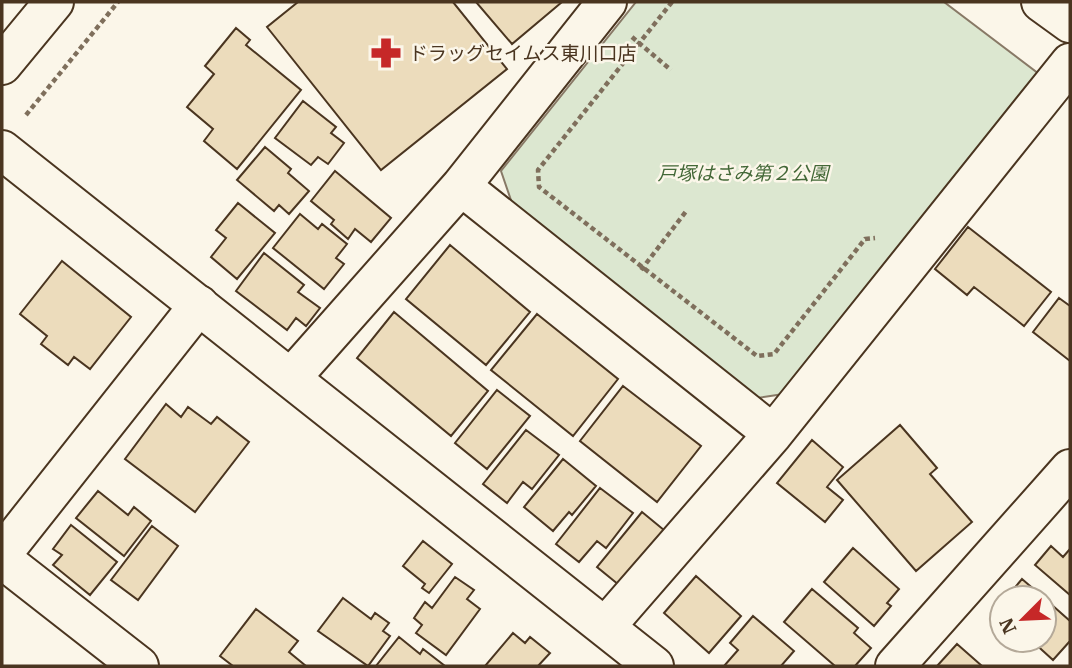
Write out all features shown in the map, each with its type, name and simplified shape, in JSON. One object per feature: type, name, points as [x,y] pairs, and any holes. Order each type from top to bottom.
[{"type":"street","points":[[2,65],[54,2]]},
{"type":"street","points":[[291,378],[461,186],[607,2]]},
{"type":"street","points":[[1041,2],[1070,23]]},
{"type":"street","points":[[606,626],[773,434],[1070,63]]},
{"type":"street","points":[[10,137],[199,305],[654,666]]},
{"type":"street","points":[[461,186],[773,434]]},
{"type":"street","points":[[139,666],[2,557],[199,305]]},
{"type":"street","points":[[895,666],[1070,469]]},
{"type":"path","points":[[10,137],[118,2]]},
{"type":"path","points":[[672,2],[538,170],[539,187],[757,356],[774,354],[865,239],[888,237],[913,260]]},
{"type":"path","points":[[612,307],[687,210]]},
{"type":"green space","name":"戸塚はさみ第２公園","points":[[636,2],[944,2],[1039,74],[790,393],[751,399],[514,209],[501,171]]},
{"type":"building","points":[[298,2],[453,2],[507,69],[381,170],[267,27]]},
{"type":"building","points":[[476,2],[562,2],[512,44]]},
{"type":"building","points":[[236,28],[250,40],[246,45],[301,90],[237,169],[204,141],[213,129],[187,107],[214,74],[205,66]]},
{"type":"building","points":[[303,101],[336,127],[331,133],[344,143],[328,164],[318,157],[311,165],[275,138]]},
{"type":"building","points":[[265,147],[291,169],[288,173],[309,191],[289,214],[279,205],[274,211],[237,180]]},
{"type":"building","points":[[335,171],[391,218],[371,242],[355,229],[348,239],[331,224],[334,220],[311,201]]},
{"type":"building","points":[[238,203],[275,233],[237,279],[211,257],[226,238],[216,230]]},
{"type":"building","points":[[300,214],[318,229],[322,224],[347,244],[336,258],[344,264],[324,289],[273,248]]},
{"type":"building","points":[[968,227],[1051,292],[1024,326],[974,287],[967,295],[935,269]]},
{"type":"building","points":[[450,245],[530,312],[486,365],[406,299]]},
{"type":"building","points":[[264,253],[304,285],[298,292],[320,308],[306,326],[296,318],[287,330],[236,291]]},
{"type":"building","points":[[62,261],[131,317],[90,369],[74,357],[68,365],[41,344],[47,336],[20,314]]},
{"type":"building","points":[[1059,298],[1070,306],[1070,361],[1033,332]]},
{"type":"building","points":[[394,312],[488,391],[451,436],[357,358]]},
{"type":"building","points":[[537,314],[618,379],[573,436],[491,370]]},
{"type":"building","points":[[623,386],[701,446],[657,502],[580,441]]},
{"type":"building","points":[[497,390],[530,416],[487,469],[455,443]]},
{"type":"building","points":[[166,404],[181,417],[188,407],[211,424],[217,417],[249,442],[195,512],[125,459]]},
{"type":"building","points":[[900,425],[937,468],[930,474],[972,522],[916,571],[837,480]]},
{"type":"building","points":[[526,430],[559,455],[532,489],[523,482],[507,503],[483,484]]},
{"type":"building","points":[[812,440],[843,467],[827,487],[843,500],[825,522],[777,483]]},
{"type":"building","points":[[563,459],[596,486],[572,515],[569,512],[553,531],[524,507]]},
{"type":"building","points":[[600,488],[633,513],[606,548],[597,541],[579,562],[556,544]]},
{"type":"building","points":[[98,491],[128,515],[134,507],[151,521],[124,556],[76,518]]},
{"type":"building","points":[[642,512],[670,535],[619,585],[597,567]]},
{"type":"building","points":[[71,525],[117,562],[90,595],[53,565],[62,555],[53,549]]},
{"type":"building","points":[[152,526],[178,546],[138,600],[111,580]]},
{"type":"building","points":[[423,541],[452,564],[429,593],[422,588],[425,584],[403,566]]},
{"type":"building","points":[[1051,546],[1063,557],[1070,549],[1070,595],[1058,584],[1035,565]]},
{"type":"building","points":[[853,548],[899,589],[887,603],[891,606],[874,626],[824,582]]},
{"type":"building","points":[[696,576],[741,616],[709,653],[664,613]]},
{"type":"building","points":[[455,577],[474,590],[467,599],[480,609],[446,655],[416,633],[422,625],[414,618],[425,602],[432,608]]},
{"type":"building","points":[[812,589],[858,628],[854,633],[871,648],[855,666],[835,666],[784,622]]},
{"type":"building","points":[[343,598],[371,619],[375,613],[389,623],[383,631],[390,636],[368,666],[318,631]]},
{"type":"building","points":[[256,609],[298,641],[289,652],[306,666],[233,666],[220,656]]},
{"type":"building","points":[[1058,610],[1070,621],[1070,641],[1053,660],[1046,654],[1058,654]]},
{"type":"building","points":[[753,616],[794,651],[781,666],[724,666],[738,650],[730,643]]},
{"type":"building","points":[[513,633],[525,643],[530,637],[550,653],[538,666],[485,666]]},
{"type":"building","points":[[399,637],[420,654],[423,649],[445,666],[376,666]]},
{"type":"building","points":[[957,644],[982,666],[937,666]]},
{"type":"place","name":"ドラッグセイムス東川口店","points":[[386,53]]}]
